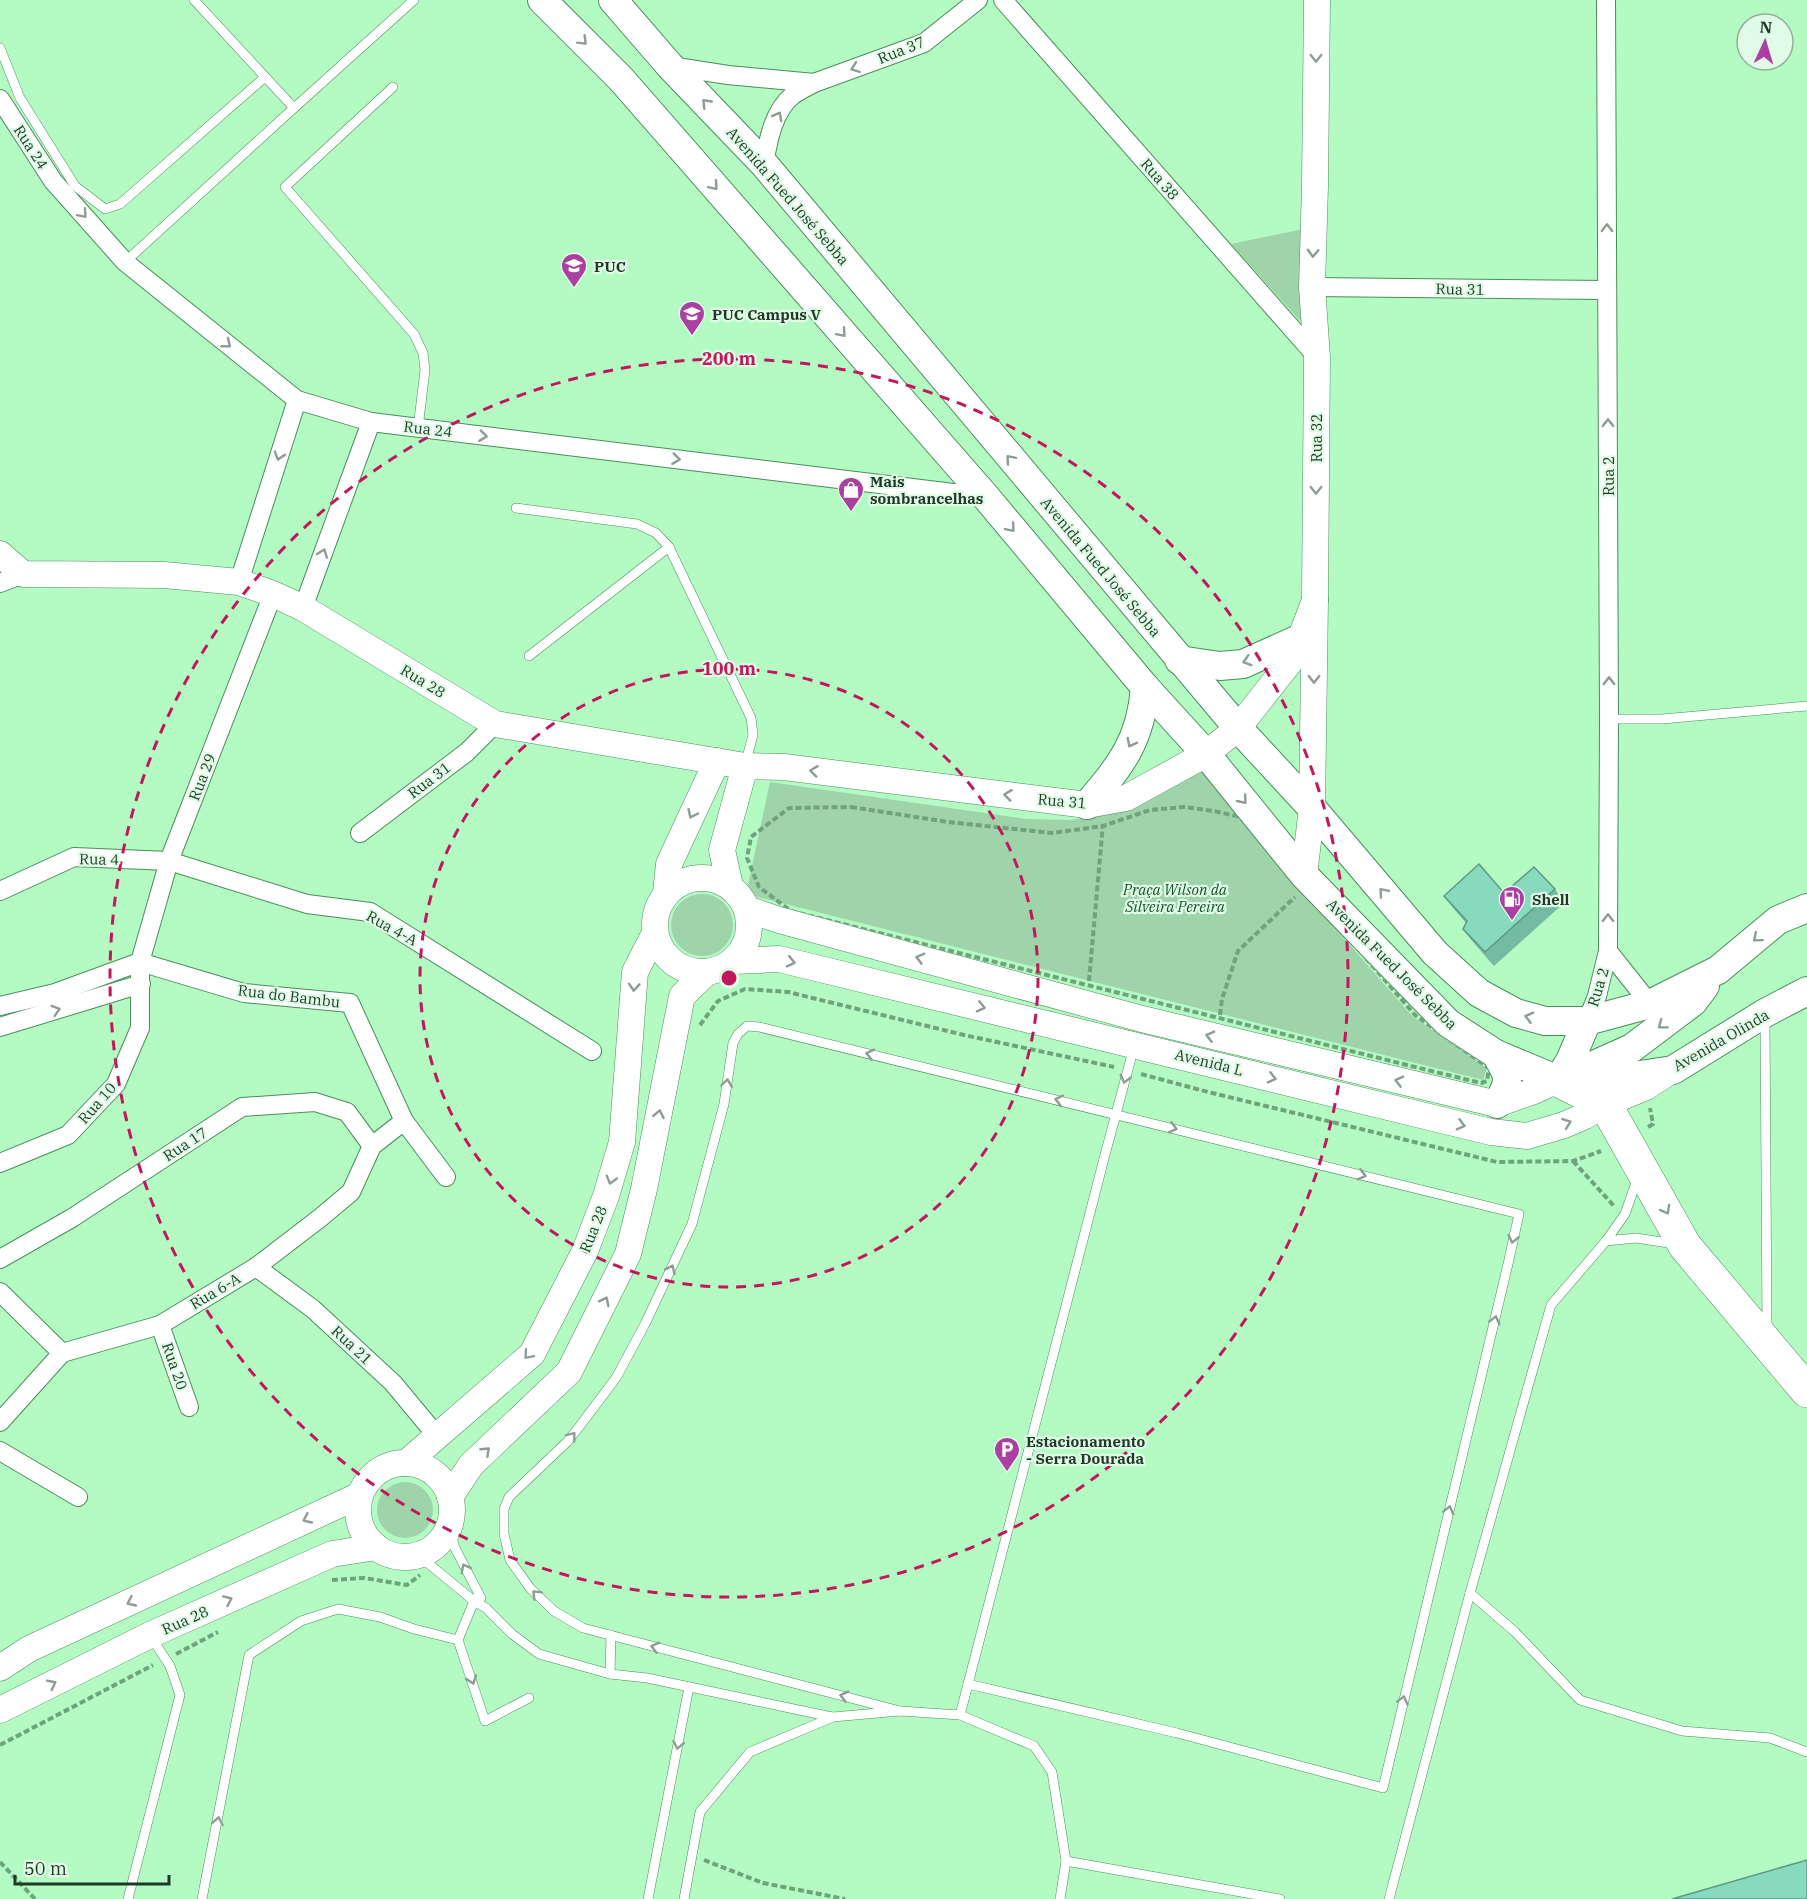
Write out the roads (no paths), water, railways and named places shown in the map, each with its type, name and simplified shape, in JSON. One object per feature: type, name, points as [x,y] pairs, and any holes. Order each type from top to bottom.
[{"type":"highway","points":[[1558,1080],[1605,1104],[1685,1246],[1807,1391]]},
{"type":"main road","name":"Avenida Fued José Sebba","points":[[542,0],[621,79],[986,497],[1145,687],[1206,754],[1304,886],[1448,1023],[1496,1054],[1558,1080]]},
{"type":"main road","name":"Avenida Fued José Sebba","points":[[613,0],[670,66],[764,164],[1179,660],[1312,808],[1435,953],[1479,993],[1516,1013],[1545,1021],[1587,1021],[1650,1004]]},
{"type":"main road","name":"Rua 32","points":[[1304,886],[1312,808],[1317,357],[1312,287],[1316,186],[1317,0]]},
{"type":"main road","points":[[0,554],[11,578]]},
{"type":"main road","name":"Rua 28","points":[[11,578],[164,575],[240,582],[303,608],[495,724],[717,761]]},
{"type":"main road","name":"Rua 31","points":[[717,761],[745,766],[784,768],[1097,811],[1126,798],[1206,754],[1238,728],[1293,658],[1315,600]]},
{"type":"main road","points":[[1179,660],[1220,666],[1243,664],[1301,638]]},
{"type":"main road","points":[[1097,811],[1135,736],[1143,711],[1145,687]]},
{"type":"main road","points":[[666,893],[669,864],[717,761]]},
{"type":"main road","points":[[730,886],[722,850],[745,766]]},
{"type":"main road","points":[[704,877],[730,886],[740,896],[747,909],[750,923],[748,937],[742,950],[733,961],[707,972],[693,971],[668,958],[659,946],[654,919],[658,905],[666,893],[683,881],[704,877]]},
{"type":"main road","points":[[1497,1104],[1534,1092],[1632,1048],[1693,1002],[1718,970],[1778,920],[1807,908]]},
{"type":"main road","name":"Avenida L","points":[[747,909],[779,920],[1086,994],[1142,1019],[1218,1027],[1497,1104]]},
{"type":"main road","name":"Rua 28","points":[[406,1463],[532,1354],[585,1251],[606,1196],[622,1142],[635,972],[655,933]]},
{"type":"main road","name":"Avenida L","points":[[733,961],[779,959],[1491,1132],[1527,1136],[1575,1121],[1605,1104],[1646,1087],[1673,1070]]},
{"type":"main road","points":[[1650,1004],[1718,970]]},
{"type":"main road","points":[[450,1497],[471,1465],[569,1372],[628,1254],[644,1189],[682,996],[707,972]]},
{"type":"main road","name":"Avenida Olinda","points":[[1558,1080],[1640,1075],[1673,1070],[1765,1013],[1807,991]]},
{"type":"main road","points":[[1558,1080],[1570,1061],[1587,1021]]},
{"type":"main road","points":[[1496,1054],[1506,1073],[1507,1087],[1497,1104]]},
{"type":"main road","points":[[406,1463],[421,1466],[433,1473],[443,1484],[450,1497],[452,1512],[449,1526],[442,1539],[431,1549],[425,1561],[389,1555],[376,1548],[366,1537],[359,1523],[357,1509],[360,1495],[367,1482],[378,1471],[392,1465],[406,1463]]},
{"type":"main road","points":[[0,1668],[28,1649],[360,1495]]},
{"type":"main road","name":"Rua 28","points":[[0,1710],[150,1635],[332,1554],[376,1548]]},
{"type":"street","name":"Rua 37","points":[[764,164],[768,140],[776,117],[791,96],[814,83],[924,43],[978,0]]},
{"type":"street","name":"Rua 38","points":[[1003,0],[1317,357]]},
{"type":"street","name":"Rua 2","points":[[1587,1021],[1597,996],[1608,951],[1606,0]]},
{"type":"street","name":"Rua 37","points":[[670,66],[728,75],[814,83]]},
{"type":"street","name":"Rua 24","points":[[0,99],[53,182],[124,262],[297,400],[371,422],[986,497]]},
{"type":"street","name":"Rua 31","points":[[1312,287],[1607,290]]},
{"type":"street","points":[[240,582],[297,400]]},
{"type":"street","points":[[303,608],[371,422]]},
{"type":"street","name":"Rua 29","points":[[140,962],[169,861],[273,594]]},
{"type":"street","name":"Rua 31","points":[[360,833],[466,752],[495,724]]},
{"type":"street","name":"Rua 4","points":[[0,891],[74,857],[169,861]]},
{"type":"street","name":"Rua 4-A","points":[[169,861],[307,904],[370,912],[592,1051]]},
{"type":"street","name":"Rua 2","points":[[1608,951],[1650,1004]]},
{"type":"street","points":[[0,1006],[55,993],[140,962]]},
{"type":"street","name":"Rua 10","points":[[0,1163],[68,1135],[116,1084],[140,1028],[140,962]]},
{"type":"street","name":"Rua do Bambu","points":[[140,962],[244,993],[350,1003],[404,1121],[446,1177]]},
{"type":"street","points":[[0,1027],[141,984]]},
{"type":"street","points":[[1135,1044],[1142,1019]]},
{"type":"street","name":"Rua 17","points":[[0,1259],[72,1218],[242,1107],[315,1102],[347,1112],[372,1146]]},
{"type":"street","name":"Rua 6-A","points":[[62,1353],[160,1325],[256,1267],[351,1192],[372,1146],[404,1121]]},
{"type":"street","name":"Rua 21","points":[[256,1267],[313,1309],[353,1345],[393,1383],[437,1436]]},
{"type":"street","points":[[0,1292],[62,1353],[0,1422]]},
{"type":"street","name":"Rua 20","points":[[160,1325],[189,1407]]},
{"type":"street","points":[[0,1451],[78,1497]]},
{"type":"lane","points":[[194,0],[294,108]]},
{"type":"lane","points":[[124,262],[414,0]]},
{"type":"lane","points":[[0,48],[20,98],[75,186],[105,209],[120,204],[265,77]]},
{"type":"lane","points":[[393,87],[285,187],[414,334],[423,353],[425,370],[418,428]]},
{"type":"lane","points":[[516,508],[637,524],[656,533],[669,547],[751,718],[753,735],[745,766]]},
{"type":"lane","points":[[529,656],[669,547]]},
{"type":"lane","points":[[1609,719],[1662,719],[1807,706]]},
{"type":"lane","points":[[1765,1013],[1767,1343]]},
{"type":"lane","points":[[900,1711],[583,1628],[554,1611],[530,1588],[510,1560],[504,1534],[504,1509],[509,1497],[567,1442],[579,1427],[616,1378],[645,1324],[692,1224],[724,1104],[733,1043],[738,1034],[747,1026],[759,1027],[1519,1214],[1383,1788],[1177,1733],[968,1684]]},
{"type":"lane","points":[[960,1715],[1135,1044]]},
{"type":"lane","points":[[1389,1899],[1470,1593],[1551,1305],[1606,1241],[1624,1214],[1634,1154]]},
{"type":"lane","points":[[1606,1241],[1636,1238],[1685,1246]]},
{"type":"lane","points":[[449,1526],[455,1548],[477,1598],[458,1640],[486,1721],[529,1698]]},
{"type":"lane","points":[[425,1561],[477,1598],[512,1634],[539,1654],[610,1674],[647,1678],[832,1717],[900,1711],[960,1715],[1034,1746],[1052,1772],[1066,1861],[1060,1899]]},
{"type":"lane","points":[[1470,1593],[1515,1632],[1580,1700],[1682,1731],[1770,1738],[1807,1752]]},
{"type":"lane","points":[[202,1899],[249,1655],[300,1621],[338,1610],[380,1617],[414,1629],[458,1640]]},
{"type":"lane","points":[[128,1899],[180,1695],[170,1666],[150,1635]]},
{"type":"lane","points":[[610,1674],[611,1635]]},
{"type":"lane","points":[[648,1899],[689,1687]]},
{"type":"lane","points":[[684,1899],[700,1812],[750,1752],[832,1717]]},
{"type":"lane","points":[[1066,1861],[1280,1899]]},
{"type":"place","name":"PUC","points":[[574,289]]},
{"type":"place","name":"PUC Campus V","points":[[692,337]]},
{"type":"place","name":"Mais sombrancelhas","points":[[851,513]]},
{"type":"place","name":"Shell","points":[[1512,922]]},
{"type":"place","name":"Estacionamento - Serra Dourada","points":[[1007,1473]]},
{"type":"park label","name":"Praça Wilson da Silveira Pereira","points":[[1175,898]]}]
